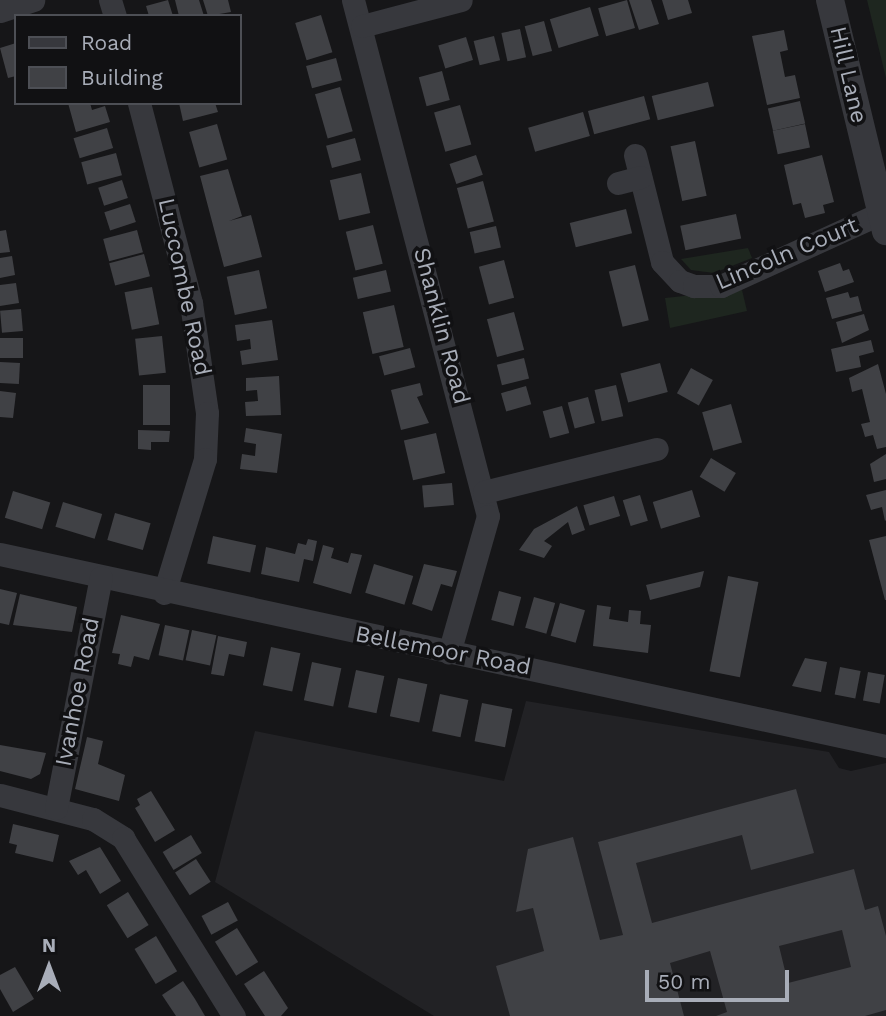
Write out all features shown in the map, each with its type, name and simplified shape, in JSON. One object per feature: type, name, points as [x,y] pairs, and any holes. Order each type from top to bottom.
[{"type":"street","points":[[0,11],[33,0]]},
{"type":"street","name":"Shanklin Road","points":[[353,0],[484,492],[484,540],[449,653]]},
{"type":"street","points":[[362,26],[461,0]]},
{"type":"street","name":"Hill Lane","points":[[830,0],[884,222]]},
{"type":"street","name":"Luccombe Road","points":[[140,105],[191,303],[206,413],[205,459],[164,593]]},
{"type":"street","name":"Lincoln Court","points":[[631,172],[662,262],[680,281],[694,286],[721,286],[884,222]]},
{"type":"street","points":[[484,492],[657,449]]},
{"type":"street","name":"Bellemoor Road","points":[[0,554],[164,593],[886,746]]},
{"type":"street","name":"Ivanhoe Road","points":[[56,808],[101,577]]},
{"type":"street","points":[[0,795],[93,819],[123,838],[234,1016]]},
{"type":"shaded area","points":[[867,0],[886,0],[886,78]]},
{"type":"shaded area","points":[[748,248],[752,258],[714,273],[691,270],[681,259]]},
{"type":"shaded area","points":[[742,290],[747,311],[670,328],[665,298]]},
{"type":"shaded area","points":[[526,701],[829,752],[839,768],[851,771],[886,763],[886,1016],[434,1016],[215,882],[255,731],[504,781]]},
{"type":"building","points":[[168,0],[172,14],[148,14],[146,6]]},
{"type":"building","points":[[175,0],[199,0],[203,14],[178,14]]},
{"type":"building","points":[[203,0],[228,0],[231,12],[207,14]]},
{"type":"building","points":[[627,0],[635,28],[606,36],[598,8]]},
{"type":"building","points":[[629,0],[651,0],[659,24],[639,30]]},
{"type":"building","points":[[662,0],[688,0],[692,13],[668,20]]},
{"type":"building","points":[[590,7],[599,36],[559,48],[550,19]]},
{"type":"building","points":[[321,15],[332,52],[307,60],[295,23]]},
{"type":"building","points":[[544,21],[552,51],[533,56],[525,26]]},
{"type":"building","points":[[520,29],[526,57],[507,61],[501,33]]},
{"type":"building","points":[[784,30],[788,50],[780,52],[785,77],[795,75],[800,98],[767,105],[752,36]]},
{"type":"building","points":[[494,36],[500,60],[480,65],[474,41]]},
{"type":"building","points":[[466,37],[473,60],[445,68],[438,45]]},
{"type":"building","points":[[14,44],[14,76],[8,78],[0,48]]},
{"type":"building","points":[[336,58],[342,80],[312,88],[306,66]]},
{"type":"building","points":[[442,71],[450,100],[427,106],[419,77]]},
{"type":"building","points":[[708,82],[714,106],[658,120],[652,96]]},
{"type":"building","points":[[340,87],[353,131],[328,138],[315,94]]},
{"type":"building","points":[[644,96],[650,119],[594,134],[588,111]]},
{"type":"building","points":[[800,101],[805,123],[773,131],[768,108]]},
{"type":"building","points":[[69,105],[91,105],[92,110],[105,106],[110,122],[76,132]]},
{"type":"building","points":[[179,105],[216,105],[218,112],[183,121]]},
{"type":"building","points":[[460,105],[471,144],[445,152],[434,112]]},
{"type":"building","points":[[583,112],[590,136],[535,152],[528,128]]},
{"type":"building","points":[[217,124],[227,160],[199,168],[189,132]]},
{"type":"building","points":[[805,124],[810,147],[778,154],[773,131]]},
{"type":"building","points":[[107,128],[113,148],[80,158],[74,138]]},
{"type":"building","points":[[355,138],[361,160],[332,168],[326,146]]},
{"type":"building","points":[[695,141],[707,196],[682,201],[671,146]]},
{"type":"building","points":[[116,153],[122,175],[87,185],[81,162]]},
{"type":"building","points":[[476,155],[483,175],[456,184],[450,164]]},
{"type":"building","points":[[822,155],[834,202],[823,205],[825,213],[805,218],[801,203],[793,205],[784,165]]},
{"type":"building","points":[[228,169],[242,216],[229,221],[251,215],[262,257],[224,267],[200,176]]},
{"type":"building","points":[[361,173],[370,213],[339,220],[330,180]]},
{"type":"building","points":[[122,180],[128,198],[104,206],[98,188]]},
{"type":"building","points":[[483,181],[494,222],[468,229],[457,188]]},
{"type":"building","points":[[130,204],[136,222],[110,230],[104,212]]},
{"type":"building","points":[[626,209],[632,233],[576,247],[570,223]]},
{"type":"building","points":[[736,214],[741,238],[685,250],[680,226]]},
{"type":"building","points":[[373,225],[383,264],[356,271],[346,232]]},
{"type":"building","points":[[496,226],[501,247],[475,254],[470,232]]},
{"type":"building","points":[[6,230],[10,252],[0,253],[0,231]]},
{"type":"building","points":[[137,230],[143,252],[109,261],[103,239]]},
{"type":"building","points":[[144,254],[150,276],[115,286],[109,263]]},
{"type":"building","points":[[12,256],[15,275],[0,278],[0,258]]},
{"type":"building","points":[[504,260],[514,298],[489,304],[479,267]]},
{"type":"building","points":[[840,263],[843,271],[849,269],[854,282],[825,292],[818,271]]},
{"type":"building","points":[[635,265],[649,320],[623,327],[609,272]]},
{"type":"building","points":[[259,270],[267,308],[235,315],[227,277]]},
{"type":"building","points":[[386,270],[391,291],[358,299],[353,278]]},
{"type":"building","points":[[16,283],[19,303],[0,306],[0,285]]},
{"type":"building","points":[[152,287],[159,324],[132,330],[125,292]]},
{"type":"building","points":[[848,292],[850,298],[858,296],[862,311],[832,319],[826,298]]},
{"type":"building","points":[[394,305],[404,347],[372,354],[363,312]]},
{"type":"building","points":[[21,309],[23,331],[2,333],[0,311]]},
{"type":"building","points":[[514,312],[524,350],[497,357],[487,319]]},
{"type":"building","points":[[864,314],[869,330],[842,343],[836,322]]},
{"type":"building","points":[[272,320],[278,360],[242,365],[240,351],[251,349],[250,339],[237,341],[235,325]]},
{"type":"building","points":[[162,336],[166,373],[139,376],[135,339]]},
{"type":"building","points":[[0,338],[23,338],[23,358],[0,358]]},
{"type":"building","points":[[871,340],[874,352],[859,356],[861,367],[836,372],[831,349]]},
{"type":"building","points":[[410,348],[415,367],[384,376],[379,356]]},
{"type":"building","points":[[524,358],[529,378],[502,385],[497,365]]},
{"type":"building","points":[[0,362],[20,363],[19,384],[0,383]]},
{"type":"building","points":[[660,363],[668,392],[628,403],[620,374]]},
{"type":"building","points":[[878,364],[886,394],[886,447],[877,449],[873,435],[865,437],[861,424],[870,422],[862,389],[852,392],[849,378]]},
{"type":"building","points":[[691,368],[713,380],[699,405],[677,393]]},
{"type":"building","points":[[279,376],[281,415],[246,416],[245,402],[258,401],[257,390],[246,391],[246,378]]},
{"type":"building","points":[[420,383],[423,395],[417,397],[429,423],[401,430],[391,390]]},
{"type":"building","points":[[143,385],[170,385],[170,425],[143,425]]},
{"type":"building","points":[[616,385],[623,416],[602,421],[595,390]]},
{"type":"building","points":[[526,386],[531,404],[506,411],[501,393]]},
{"type":"building","points":[[0,391],[16,393],[13,418],[0,417]]},
{"type":"building","points":[[588,397],[595,423],[575,429],[568,402]]},
{"type":"building","points":[[731,404],[742,442],[713,451],[702,412]]},
{"type":"building","points":[[562,406],[569,433],[550,438],[543,411]]},
{"type":"building","points":[[246,428],[282,434],[277,473],[240,469],[242,454],[255,456],[256,444],[244,442]]},
{"type":"building","points":[[138,430],[170,431],[169,442],[151,442],[151,450],[138,449]]},
{"type":"building","points":[[436,433],[445,473],[413,480],[404,440]]},
{"type":"building","points":[[886,454],[886,479],[874,482],[870,464]]},
{"type":"building","points":[[711,458],[736,473],[725,492],[700,477]]},
{"type":"building","points":[[452,483],[454,505],[424,508],[422,486]]},
{"type":"building","points":[[692,490],[700,517],[661,529],[653,502]]},
{"type":"building","points":[[886,490],[885,521],[882,507],[871,510],[866,495]]},
{"type":"building","points":[[13,491],[50,502],[42,529],[5,518]]},
{"type":"building","points":[[640,495],[648,521],[631,526],[623,500]]},
{"type":"building","points":[[614,496],[620,516],[590,525],[583,505]]},
{"type":"building","points":[[63,502],[102,514],[95,539],[55,527]]},
{"type":"building","points":[[577,506],[585,530],[572,535],[568,522],[544,541],[552,546],[544,558],[519,550],[534,529]]},
{"type":"building","points":[[115,513],[151,523],[143,550],[107,540]]},
{"type":"building","points":[[213,536],[256,545],[250,573],[207,563]]},
{"type":"building","points":[[886,536],[886,600],[885,600],[869,540]]},
{"type":"building","points":[[308,539],[317,541],[313,561],[304,559],[299,582],[261,574],[266,547],[295,554],[298,543],[306,545]]},
{"type":"building","points":[[323,545],[334,548],[331,558],[348,563],[351,553],[362,555],[351,594],[313,583]]},
{"type":"building","points":[[374,564],[413,576],[404,605],[365,593]]},
{"type":"building","points":[[424,564],[457,571],[452,587],[441,584],[432,611],[412,604]]},
{"type":"building","points":[[704,571],[700,587],[650,600],[646,585]]},
{"type":"building","points":[[728,576],[758,582],[740,677],[709,671]]},
{"type":"building","points":[[0,589],[17,593],[9,625],[0,623]]},
{"type":"building","points":[[499,591],[521,597],[513,626],[491,620]]},
{"type":"building","points":[[20,594],[77,607],[72,632],[13,625]]},
{"type":"building","points":[[534,597],[555,603],[546,634],[525,628]]},
{"type":"building","points":[[560,603],[585,610],[576,643],[551,636]]},
{"type":"building","points":[[597,605],[611,607],[609,619],[628,622],[629,610],[641,611],[640,624],[651,625],[648,653],[593,646]]},
{"type":"building","points":[[121,615],[160,624],[149,660],[134,656],[131,667],[118,664],[120,654],[112,653]]},
{"type":"building","points":[[165,625],[189,630],[183,661],[159,655]]},
{"type":"building","points":[[192,630],[216,635],[210,666],[186,660]]},
{"type":"building","points":[[218,636],[247,642],[244,657],[229,654],[224,676],[211,674]]},
{"type":"building","points":[[271,647],[300,653],[292,691],[263,685]]},
{"type":"building","points":[[805,658],[827,662],[821,692],[792,686]]},
{"type":"building","points":[[312,662],[341,668],[333,706],[304,700]]},
{"type":"building","points":[[840,667],[861,671],[855,698],[835,694]]},
{"type":"building","points":[[356,670],[384,676],[376,713],[348,707]]},
{"type":"building","points":[[868,672],[885,675],[880,704],[863,701]]},
{"type":"building","points":[[398,678],[427,684],[419,722],[390,716]]},
{"type":"building","points":[[440,694],[468,700],[460,737],[432,731]]},
{"type":"building","points":[[482,703],[512,709],[505,747],[475,741]]},
{"type":"building","points":[[87,737],[103,741],[98,764],[125,775],[119,801],[75,789]]},
{"type":"building","points":[[0,745],[46,753],[40,774],[31,779],[0,771]]},
{"type":"building","points":[[796,789],[814,853],[751,870],[742,835],[636,863],[652,923],[854,869],[865,910],[878,906],[886,936],[886,1010],[865,1016],[716,1016],[727,1012],[710,951],[670,963],[684,1016],[510,1016],[496,966],[544,951],[533,908],[516,912],[528,849],[573,837],[600,940],[623,935],[598,842]],"holes":[[[842,930],[851,967],[788,983],[779,946]]]},
{"type":"building","points":[[151,791],[175,830],[155,842],[135,808],[140,805],[137,799]]},
{"type":"building","points":[[13,824],[59,835],[53,862],[15,853],[17,845],[9,843]]},
{"type":"building","points":[[191,835],[202,853],[174,870],[163,852]]},
{"type":"building","points":[[100,847],[121,881],[100,894],[86,870],[78,875],[69,861]]},
{"type":"building","points":[[196,859],[211,882],[190,895],[175,873]]},
{"type":"building","points":[[128,892],[149,925],[127,938],[107,905]]},
{"type":"building","points":[[228,902],[238,921],[211,935],[202,916]]},
{"type":"building","points":[[237,928],[258,962],[236,976],[215,942]]},
{"type":"building","points":[[156,936],[177,971],[156,984],[135,949]]},
{"type":"building","points":[[15,967],[34,999],[13,1012],[0,989],[0,975]]},
{"type":"building","points":[[264,971],[288,1008],[281,1016],[265,1016],[244,984]]},
{"type":"building","points":[[183,981],[205,1016],[176,1016],[162,995]]}]
